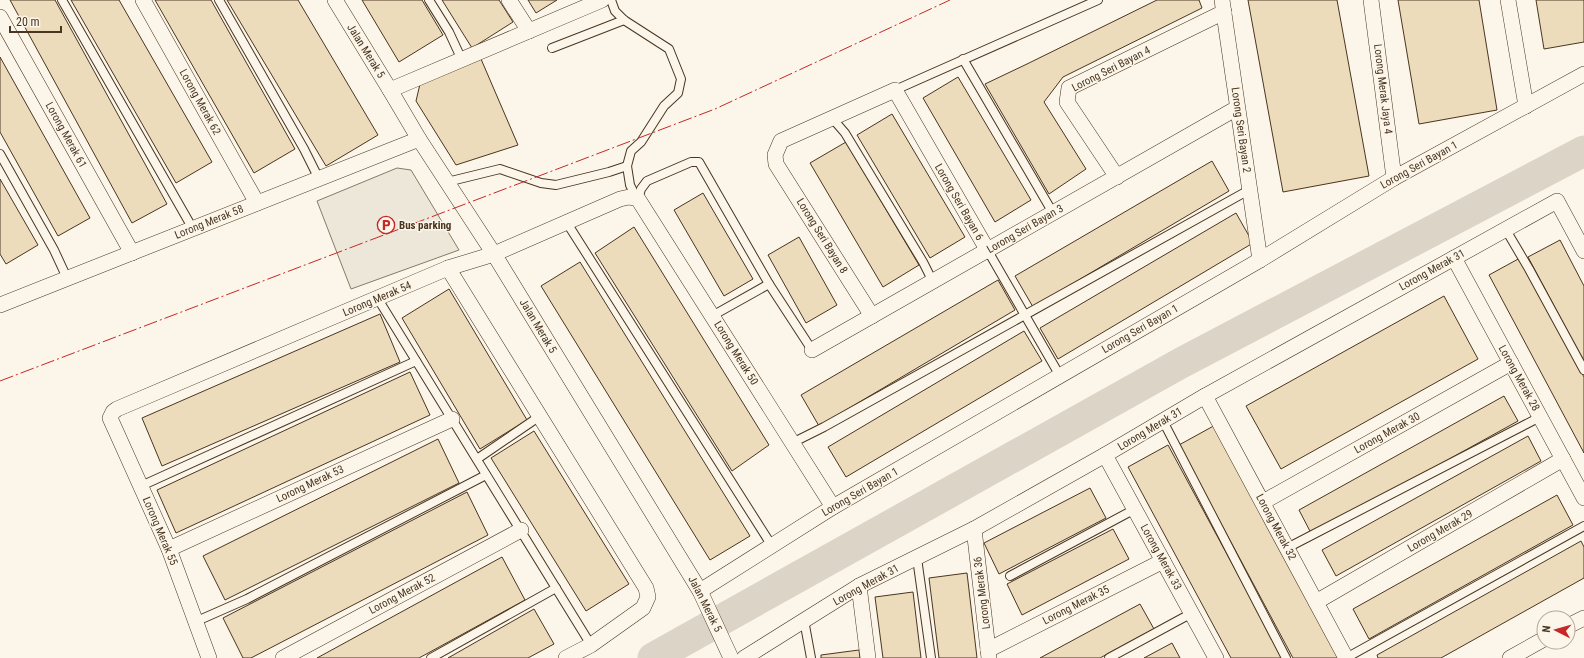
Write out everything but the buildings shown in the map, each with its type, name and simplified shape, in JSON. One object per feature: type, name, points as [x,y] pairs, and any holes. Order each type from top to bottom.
[{"type":"street","name":"Lorong Merak 62","points":[[143,0],[257,204]]},
{"type":"street","name":"Jalan Merak 5","points":[[334,0],[419,139],[494,254],[700,591],[731,658]]},
{"type":"street","points":[[509,0],[529,31]]},
{"type":"street","name":"Lorong Merak Jaya 4","points":[[1371,0],[1394,178]]},
{"type":"street","points":[[1508,0],[1526,106]]},
{"type":"street","points":[[390,90],[596,1]]},
{"type":"street","name":"Lorong Seri Bayan 2","points":[[1223,6],[1260,260]]},
{"type":"street","name":"Lorong Seri Bayan 4","points":[[1117,176],[1067,102],[1069,88],[1223,6]]},
{"type":"street","name":"Lorong Merak 61","points":[[0,17],[132,253]]},
{"type":"street","name":"Lorong Seri Bayan 1","points":[[700,591],[833,507],[1260,260],[1394,178],[1584,74]]},
{"type":"street","points":[[832,118],[895,90]]},
{"type":"street","name":"Lorong Seri Bayan 6","points":[[895,90],[988,250]]},
{"type":"street","name":"Lorong Seri Bayan 3","points":[[812,350],[1237,108]]},
{"type":"street","name":"Lorong Seri Bayan 8","points":[[832,118],[781,141],[775,155],[776,164],[872,316]]},
{"type":"street","name":"Lorong Merak 58","points":[[1,302],[68,278],[419,139]]},
{"type":"street","name":"Lorong Merak 54","points":[[117,409],[448,268],[494,254],[620,199],[629,197],[638,199]]},
{"type":"street","name":"Lorong Merak 50","points":[[638,199],[833,507]]},
{"type":"street","name":"Lorong Merak 31","points":[[744,658],[860,586],[974,529],[1106,455],[1205,396],[1557,201],[1584,251]]},
{"type":"street","name":"Lorong Merak 28","points":[[1454,258],[1584,498]]},
{"type":"street","points":[[448,268],[646,588],[648,597],[643,608],[591,644],[566,658]]},
{"type":"street","name":"Lorong Merak 30","points":[[1263,502],[1511,363]]},
{"type":"street","name":"Lorong Merak 32","points":[[1205,396],[1346,658]]},
{"type":"street","name":"Lorong Merak 55","points":[[117,409],[112,412],[110,418],[169,548],[197,621],[209,658]]},
{"type":"street","name":"Lorong Merak 53","points":[[169,548],[452,419]]},
{"type":"street","name":"Lorong Merak 33","points":[[1106,455],[1216,658]]},
{"type":"street","name":"Lorong Merak 29","points":[[1316,602],[1563,459]]},
{"type":"street","name":"Lorong Merak 36","points":[[974,529],[989,654]]},
{"type":"street","name":"Lorong Merak 52","points":[[283,658],[521,530]]},
{"type":"street","name":"Lorong Merak 35","points":[[989,654],[1163,561]]},
{"type":"street","points":[[860,586],[868,658]]},
{"type":"street","points":[[1510,658],[1536,643]]},
{"type":"lane","points":[[62,0],[193,229]]},
{"type":"lane","points":[[219,0],[304,149],[319,179]]},
{"type":"lane","points":[[429,0],[449,32],[462,60]]},
{"type":"lane","points":[[611,0],[615,11],[624,20],[668,49],[681,79],[678,93],[664,106],[641,142],[631,151],[627,166],[630,185],[638,199]]},
{"type":"lane","points":[[895,90],[1098,0]]},
{"type":"lane","points":[[552,48],[624,20]]},
{"type":"lane","points":[[962,59],[1053,213]]},
{"type":"lane","points":[[832,118],[845,133],[923,262],[933,282]]},
{"type":"lane","points":[[0,154],[68,278]]},
{"type":"lane","points":[[638,199],[647,181],[691,162],[699,162],[769,284],[812,350]]},
{"type":"lane","points":[[447,182],[500,169],[541,183],[556,185],[627,166]]},
{"type":"lane","points":[[792,443],[824,427],[1249,190]]},
{"type":"lane","points":[[567,223],[772,546]]},
{"type":"lane","points":[[1506,230],[1584,370]]},
{"type":"lane","name":"Lorong Seri Bayan 6","points":[[988,250],[1060,376]]},
{"type":"lane","points":[[712,316],[769,284]]},
{"type":"lane","points":[[378,299],[591,644]]},
{"type":"lane","points":[[140,486],[416,361]]},
{"type":"lane","points":[[477,460],[540,416]]},
{"type":"lane","points":[[1287,548],[1540,417]]},
{"type":"lane","points":[[1162,421],[1286,658]]},
{"type":"lane","points":[[197,621],[247,599],[486,475]]},
{"type":"lane","points":[[1010,576],[1135,509]]},
{"type":"lane","points":[[1346,658],[1584,526]]},
{"type":"lane","points":[[917,558],[931,658]]},
{"type":"lane","points":[[431,658],[556,588]]},
{"type":"lane","points":[[1108,658],[1192,613]]},
{"type":"lane","points":[[804,620],[811,658]]},
{"type":"shaded area","name":"Bus parking","points":[[397,168],[411,170],[459,250],[351,289],[317,201]]},
{"type":"waterway","points":[[653,658],[1181,363],[1584,151]]},
{"type":"power","points":[[0,381],[715,109],[950,0]]},
{"type":"place","name":"Bus parking","points":[[386,225]]}]
